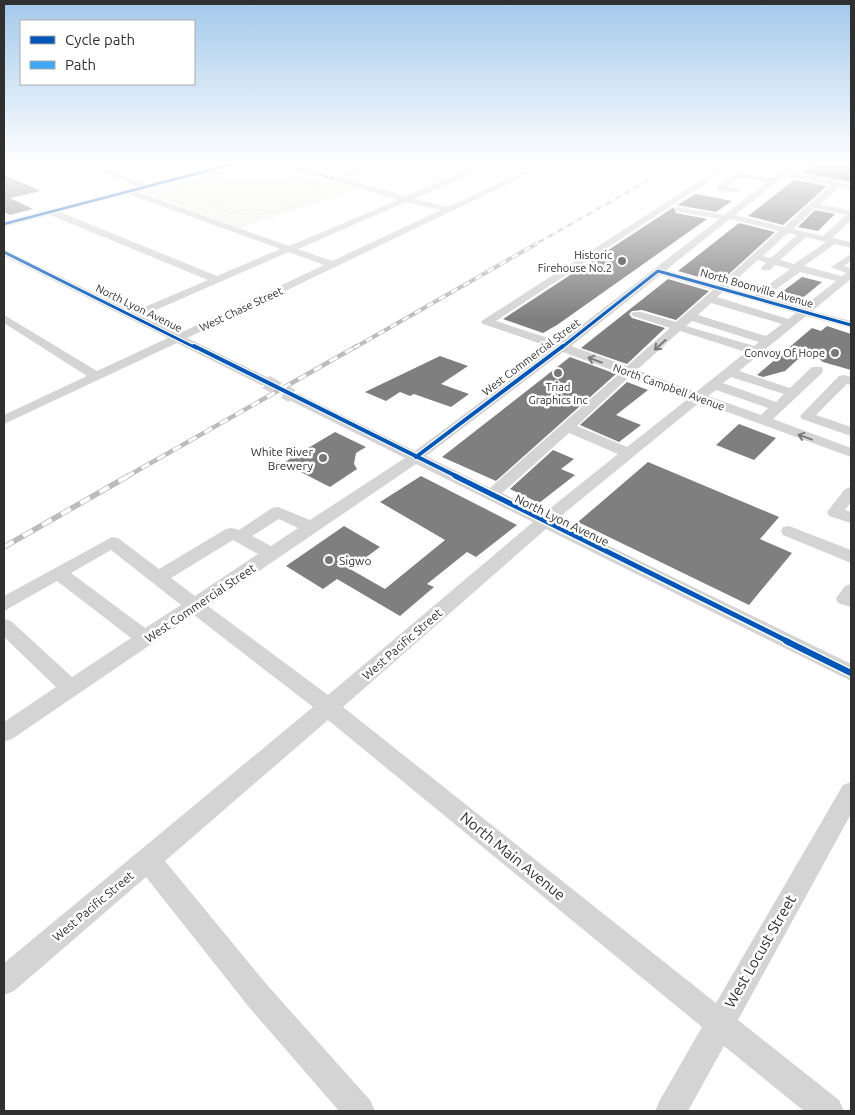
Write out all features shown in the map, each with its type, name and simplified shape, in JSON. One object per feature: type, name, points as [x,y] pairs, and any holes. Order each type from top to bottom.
[{"type":"street","points":[[4,224],[36,216]]},
{"type":"street","points":[[62,216],[217,280]]},
{"type":"street","points":[[197,216],[334,265]]},
{"type":"street","points":[[132,316],[365,216]]},
{"type":"street","name":"West Chase Street","points":[[4,420],[437,216]]},
{"type":"street","name":"North Campbell Avenue","points":[[651,216],[487,322],[562,347],[851,453]]},
{"type":"street","points":[[720,216],[851,245]]},
{"type":"street","points":[[491,495],[802,216]]},
{"type":"street","points":[[756,298],[797,268],[829,240],[848,216]]},
{"type":"street","name":"West Commercial Street","points":[[4,734],[416,457],[562,347],[726,217]]},
{"type":"street","points":[[762,272],[804,234]]},
{"type":"street","points":[[829,251],[850,257]]},
{"type":"street","name":"North Lyon Avenue","points":[[4,252],[266,382]]},
{"type":"street","points":[[836,267],[850,257]]},
{"type":"street","points":[[756,258],[797,268],[849,275]]},
{"type":"street","points":[[815,262],[836,267],[849,275]]},
{"type":"street","name":"North Boonville Avenue","points":[[658,271],[756,298],[798,317],[851,325]]},
{"type":"street","name":"West Pacific Street","points":[[4,981],[543,522],[849,275]]},
{"type":"street","points":[[707,302],[761,324],[772,317],[798,317]]},
{"type":"street","points":[[637,314],[680,327],[762,346]]},
{"type":"street","points":[[691,317],[762,346]]},
{"type":"street","points":[[4,318],[97,377]]},
{"type":"street","points":[[763,421],[818,370]]},
{"type":"street","points":[[730,372],[793,393]]},
{"type":"street","points":[[849,428],[807,416],[844,379],[851,381]]},
{"type":"street","points":[[714,384],[778,407]]},
{"type":"street","name":"North Lyon Avenue","points":[[292,396],[851,673]]},
{"type":"street","points":[[568,427],[629,453]]},
{"type":"street","points":[[851,492],[835,512],[851,518]]},
{"type":"street","points":[[239,537],[278,512],[312,528]]},
{"type":"street","points":[[789,531],[851,557]]},
{"type":"street","points":[[159,577],[232,533],[272,554]]},
{"type":"street","name":"North Main Avenue","points":[[58,573],[112,542],[328,707],[828,1111]]},
{"type":"street","points":[[4,604],[58,573],[146,639]]},
{"type":"street","points":[[851,590],[846,598],[851,601]]},
{"type":"street","points":[[4,626],[71,689]]},
{"type":"street","name":"West Locust Street","points":[[671,1111],[851,792]]},
{"type":"street","points":[[148,859],[258,996],[359,1111]]},
{"type":"shaded area","points":[[206,216],[277,216],[240,228]]},
{"type":"building","points":[[660,216],[692,216],[707,219],[543,333],[503,319]]},
{"type":"building","points":[[748,216],[793,216],[783,225]]},
{"type":"building","points":[[809,216],[833,216],[818,231],[798,227]]},
{"type":"building","points":[[739,223],[775,232],[719,283],[678,271]]},
{"type":"building","points":[[802,277],[822,282],[800,300],[779,294]]},
{"type":"building","points":[[668,279],[709,291],[676,320],[642,310],[632,311],[629,314],[632,318],[665,328],[627,364],[581,348]]},
{"type":"building","name":"Convoy Of Hope","points":[[827,326],[851,334],[851,370],[823,362],[808,350],[785,371],[763,377],[757,375],[812,328],[821,331]]},
{"type":"building","points":[[440,356],[468,366],[441,384],[469,394],[451,407],[414,394],[410,396],[400,392],[386,401],[365,392]]},
{"type":"building","points":[[570,357],[616,374],[496,481],[442,457]]},
{"type":"building","points":[[627,382],[648,390],[616,415],[641,425],[619,442],[580,425]]},
{"type":"building","points":[[739,424],[776,438],[754,460],[716,445]]},
{"type":"building","name":"White River Brewery","points":[[335,432],[366,447],[356,453],[354,464],[357,469],[330,487],[283,463]]},
{"type":"building","points":[[553,450],[574,459],[561,469],[575,475],[539,503],[510,489]]},
{"type":"building","points":[[648,462],[779,517],[760,539],[792,553],[749,605],[578,522]]},
{"type":"building","points":[[421,476],[517,525],[476,557],[467,552],[427,584],[434,587],[400,616],[337,579],[323,589],[286,566],[344,526],[380,547],[350,569],[385,589],[445,540],[380,502]]},
{"type":"tunnel","points":[[266,382],[292,396]]},
{"type":"railway","points":[[534,245],[585,216]]},
{"type":"railway","points":[[354,348],[536,244]]},
{"type":"railway","points":[[126,477],[357,346]]},
{"type":"railway","points":[[4,547],[128,476]]},
{"type":"cycle path","points":[[4,224],[34,216]]},
{"type":"cycle path","points":[[4,252],[851,673]]},
{"type":"cycle path","points":[[416,457],[562,347],[658,271],[851,325]]},
{"type":"place","name":"Historic Firehouse No.2","points":[[622,261]]},
{"type":"place","name":"Convoy Of Hope","points":[[835,353]]},
{"type":"place","name":"Triad Graphics Inc","points":[[558,373]]},
{"type":"place","name":"White River Brewery","points":[[323,458]]},
{"type":"place","name":"Sigwo","points":[[329,560]]}]
